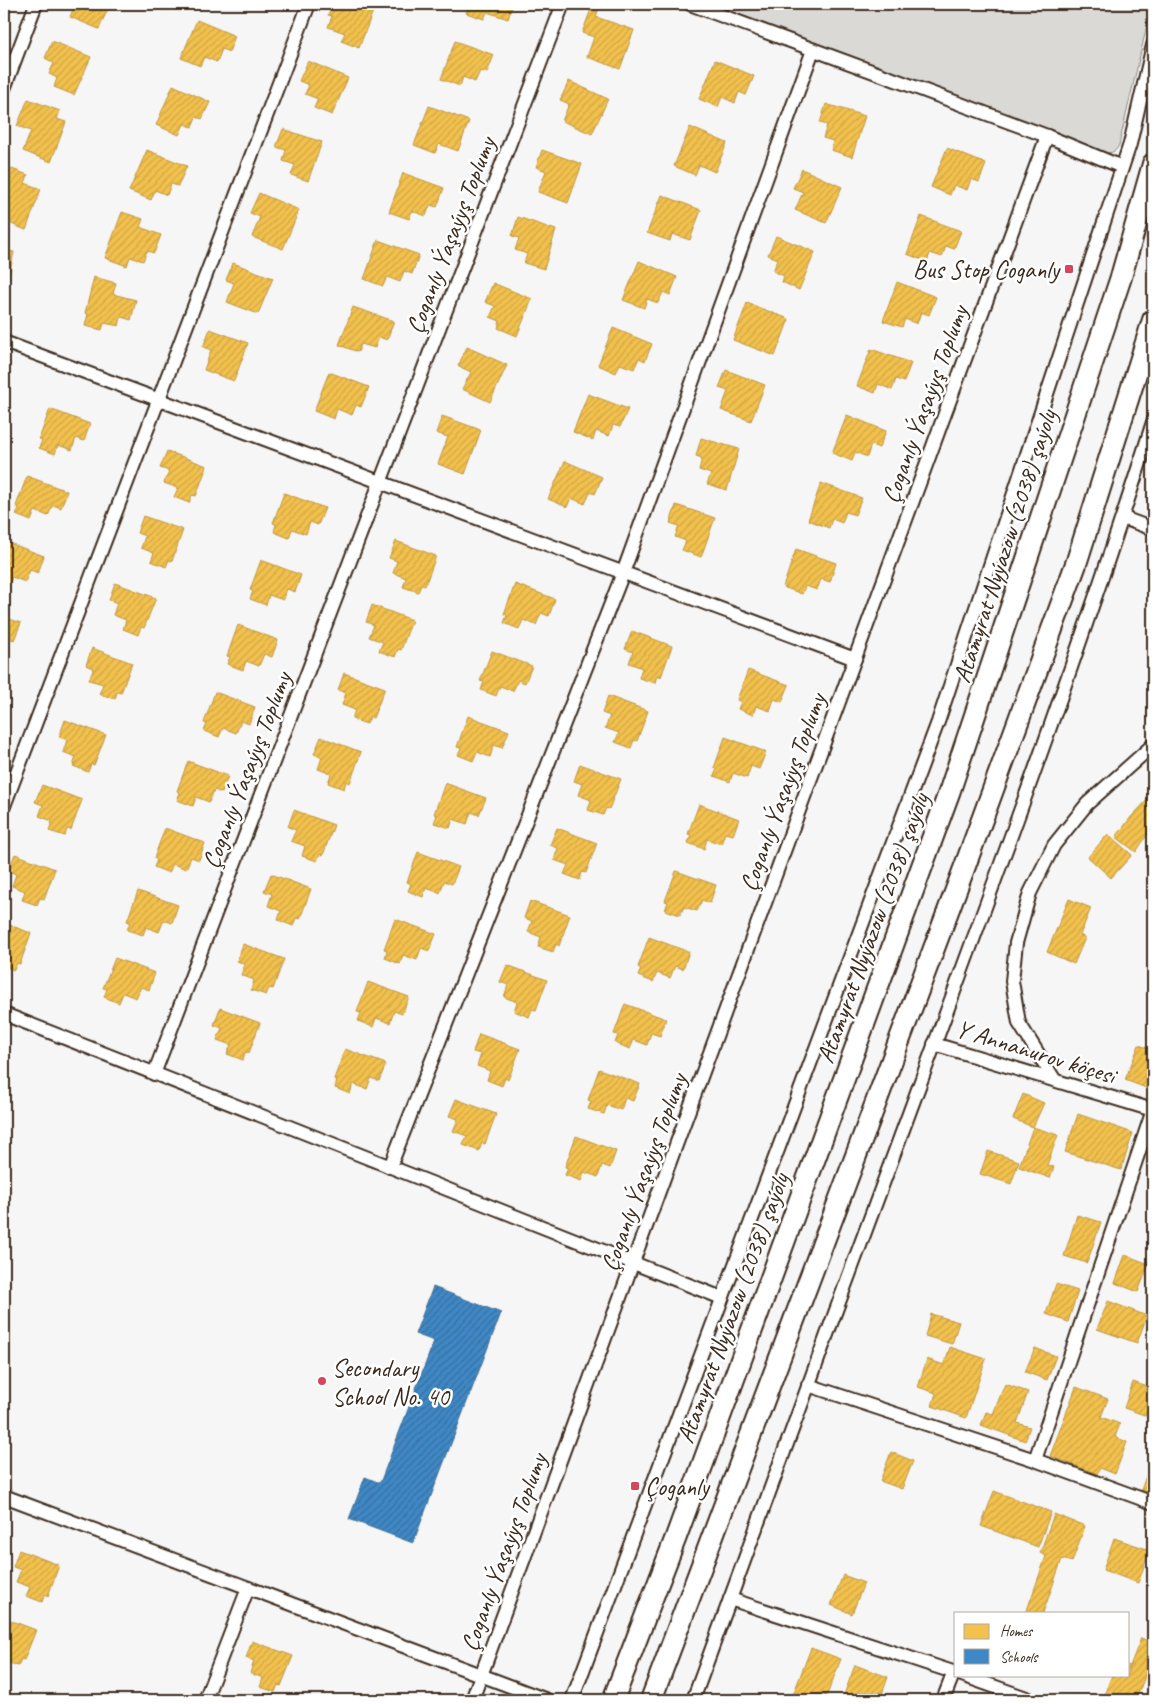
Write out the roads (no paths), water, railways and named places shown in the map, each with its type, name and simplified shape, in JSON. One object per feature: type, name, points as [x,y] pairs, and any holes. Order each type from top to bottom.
[{"type":"main road","name":"Atamyrat Nyýazow (2038) şaýoly","points":[[613,1700],[676,1537],[950,790],[1118,287],[1153,164]]},
{"type":"main road","points":[[651,1700],[965,866],[1076,564],[1153,320]]},
{"type":"street","points":[[4,89],[36,4]]},
{"type":"street","points":[[4,806],[309,4]]},
{"type":"street","name":"Çoganly Ýaşaýyş Toplumy","points":[[154,1074],[563,4]]},
{"type":"street","points":[[690,4],[1047,136],[1122,168]]},
{"type":"street","points":[[572,1700],[938,722],[1130,144],[1153,45]]},
{"type":"street","points":[[390,1167],[623,572],[813,50]]},
{"type":"street","name":"Çoganly Ýaşaýyş Toplumy","points":[[472,1700],[1047,136]]},
{"type":"street","points":[[4,342],[855,659]]},
{"type":"street","points":[[693,1700],[1092,610],[1153,422]]},
{"type":"street","points":[[1123,518],[1153,529]]},
{"type":"street","points":[[1054,1079],[1019,1023],[1012,981],[1016,943],[1030,893],[1054,845],[1087,804],[1153,745]]},
{"type":"street","points":[[4,1014],[722,1298]]},
{"type":"street","name":"Y Annanurov köçesi","points":[[934,1044],[1153,1109]]},
{"type":"street","points":[[1035,1460],[1153,1109]]},
{"type":"street","points":[[808,1385],[1035,1460],[1153,1504]]},
{"type":"street","points":[[4,1496],[547,1700]]},
{"type":"street","points":[[205,1700],[248,1588]]},
{"type":"street","points":[[730,1600],[954,1672]]},
{"type":"street","points":[[942,1700],[955,1676]]},
{"type":"street","points":[[965,1676],[1032,1700]]},
{"type":"place","name":"Bus Stop Coganly","points":[[1069,269]]},
{"type":"place","name":"Secondary School No. 40","points":[[322,1381]]},
{"type":"place","name":"Çoganly","points":[[635,1486]]}]
